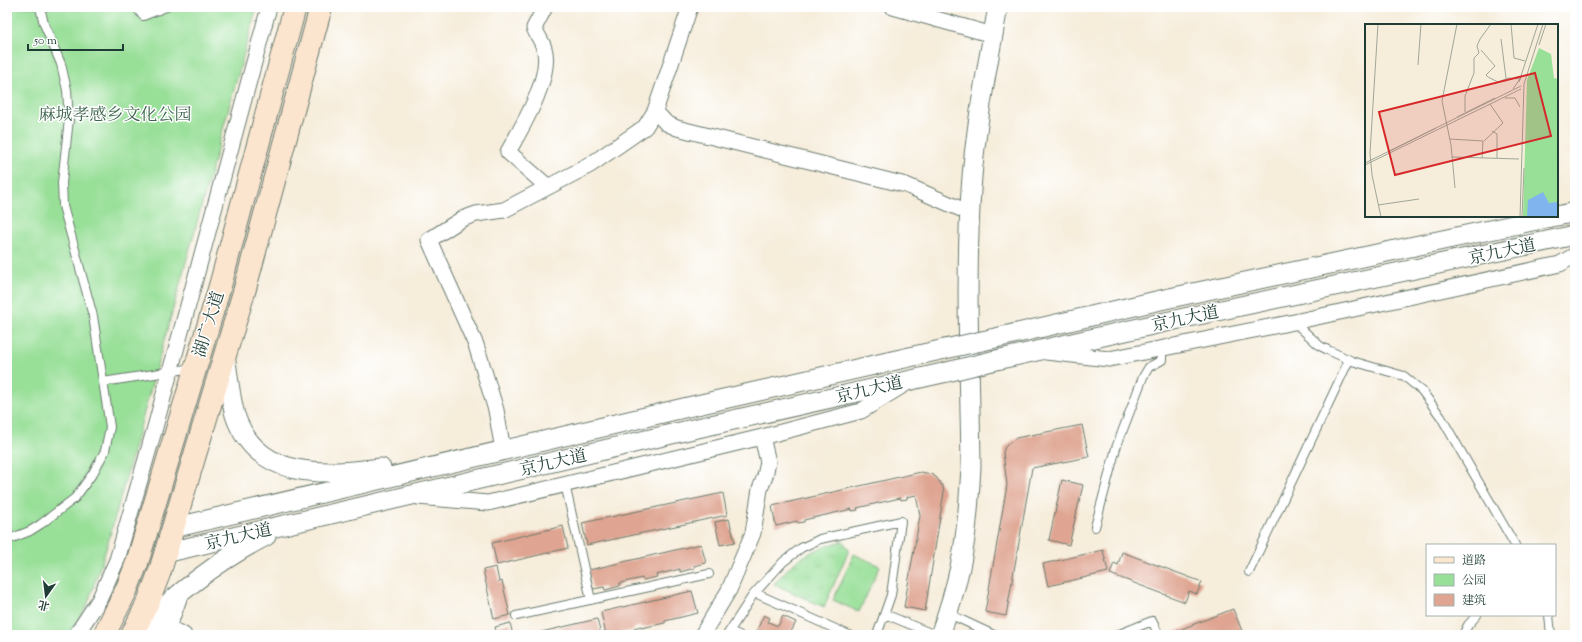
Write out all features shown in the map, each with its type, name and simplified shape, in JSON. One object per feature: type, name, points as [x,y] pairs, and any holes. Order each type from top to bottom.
[{"type":"main road","name":"湖广大道","points":[[104,635],[126,590],[137,563],[220,286],[295,7]]},
{"type":"main road","name":"湖广大道","points":[[134,635],[149,600],[165,553],[244,292],[321,7]]},
{"type":"street","points":[[545,7],[534,28],[544,48],[546,61],[545,69],[535,102],[528,118],[508,152],[548,187]]},
{"type":"street","points":[[503,450],[496,410],[476,345],[430,240],[462,219],[476,214],[504,210],[590,165],[645,127],[656,111],[690,7]]},
{"type":"street","points":[[893,7],[993,35]]},
{"type":"street","points":[[940,635],[960,566],[971,467],[969,290],[970,213],[974,156],[998,7]]},
{"type":"street","points":[[76,635],[99,600],[117,560],[170,372],[268,8]]},
{"type":"street","points":[[656,111],[659,117],[666,123],[677,128],[906,185],[970,213]]},
{"type":"street","name":"京九大道","points":[[1558,216],[1575,212]]},
{"type":"street","name":"京九大道","points":[[173,528],[503,450],[991,338],[1551,217]]},
{"type":"street","name":"京九大道","points":[[165,553],[701,427],[1186,318],[1575,235]]},
{"type":"street","points":[[1039,351],[1109,359],[1294,322],[1560,264],[1575,255]]},
{"type":"street","points":[[225,355],[235,414],[241,430],[257,451],[274,462],[291,469],[309,472],[351,472],[466,459]]},
{"type":"street","points":[[409,496],[488,503],[762,438],[861,411],[914,379]]},
{"type":"street","points":[[702,635],[729,590],[753,533],[760,489],[768,462],[762,438]]},
{"type":"street","points":[[159,627],[181,593],[213,568],[237,552],[296,522]]},
{"type":"street","points":[[134,635],[159,627],[184,635]]},
{"type":"lane","points":[[7,540],[30,531],[53,516],[75,498],[93,473],[105,451],[110,427],[93,316],[63,206],[62,183],[69,119],[67,90],[61,64],[44,24],[40,7]]},
{"type":"lane","points":[[136,7],[143,16],[166,7]]},
{"type":"lane","points":[[1294,322],[1320,346],[1349,360],[1404,376],[1416,385],[1427,397],[1514,544]]},
{"type":"lane","points":[[1095,527],[1116,448],[1143,377],[1149,367],[1162,360],[1162,349]]},
{"type":"lane","points":[[1249,572],[1349,360]]},
{"type":"lane","points":[[103,382],[195,368]]},
{"type":"lane","points":[[565,484],[590,600]]},
{"type":"lane","points":[[739,635],[728,633],[756,593],[783,562],[801,548],[820,539],[901,521],[891,595],[877,635]]},
{"type":"lane","points":[[516,616],[709,574]]},
{"type":"lane","points":[[756,593],[849,635]]},
{"type":"lane","points":[[947,613],[994,635]]},
{"type":"lane","points":[[885,614],[935,635]]},
{"type":"lane","points":[[1462,635],[1476,616]]},
{"type":"lane","points":[[1549,616],[1551,635]]},
{"type":"lane","points":[[1117,635],[1152,621],[1159,635]]},
{"type":"green space","name":"麻城孝感乡文化公园","points":[[7,7],[257,7],[107,546],[87,606],[68,635],[7,635]]},
{"type":"green space","points":[[843,541],[849,550],[824,607],[774,584],[796,561],[804,556],[821,548]]},
{"type":"green space","points":[[854,554],[880,566],[859,612],[833,600]]},
{"type":"building","points":[[1082,425],[1089,457],[1032,468],[1006,616],[985,612],[1007,485],[1003,452],[1005,447],[1016,438]]},
{"type":"building","points":[[921,472],[931,474],[936,477],[943,487],[944,492],[925,611],[904,607],[920,516],[916,495],[907,497],[907,499],[901,500],[900,498],[857,508],[858,510],[852,511],[852,509],[804,520],[804,522],[798,523],[797,521],[776,526],[772,506]]},
{"type":"building","points":[[1062,480],[1083,485],[1069,545],[1049,540]]},
{"type":"building","points":[[723,493],[727,515],[587,545],[582,523]]},
{"type":"building","points":[[729,519],[735,542],[720,545],[715,522]]},
{"type":"building","points":[[563,526],[568,548],[497,565],[492,543]]},
{"type":"building","points":[[701,544],[706,563],[694,566],[695,568],[680,572],[680,569],[656,575],[657,577],[643,580],[642,578],[620,583],[620,586],[605,590],[604,587],[593,589],[589,570]]},
{"type":"building","points":[[1103,550],[1108,572],[1048,586],[1043,564]]},
{"type":"building","points":[[1122,552],[1202,582],[1197,594],[1189,591],[1185,602],[1110,574],[1114,563],[1118,565]]},
{"type":"building","points":[[496,567],[499,582],[502,581],[510,615],[494,619],[483,570]]},
{"type":"building","points":[[692,591],[698,613],[665,621],[665,623],[641,628],[641,626],[634,628],[634,630],[613,635],[606,635],[601,612]]},
{"type":"building","points":[[1233,609],[1242,631],[1233,635],[1176,635],[1174,632]]},
{"type":"building","points":[[764,615],[770,618],[768,622],[778,626],[783,616],[796,622],[791,632],[798,635],[755,634]]},
{"type":"building","points":[[597,619],[601,635],[533,635],[533,634]]},
{"type":"building","points":[[510,623],[513,635],[497,635],[495,627]]}]
